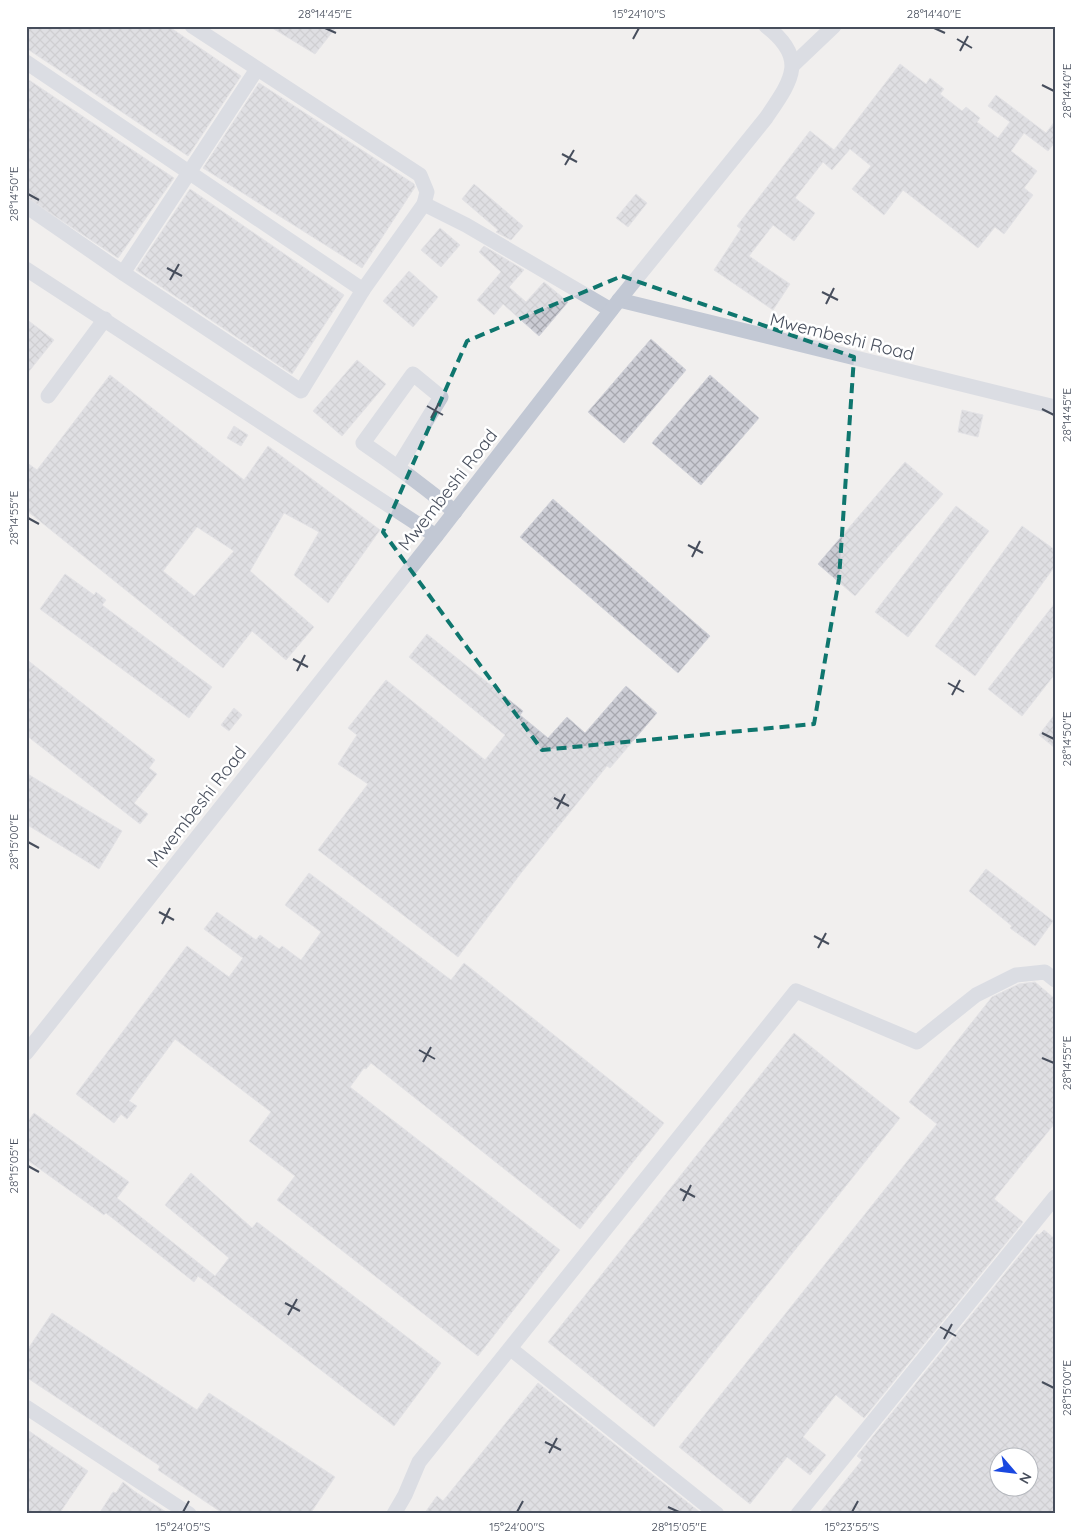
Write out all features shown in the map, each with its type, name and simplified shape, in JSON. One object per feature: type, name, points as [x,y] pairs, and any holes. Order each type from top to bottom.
[{"type":"street","points":[[26,206],[301,391],[363,290],[424,204],[428,192],[420,175],[192,26]]},
{"type":"street","points":[[424,204],[615,305],[766,118],[788,86],[793,65],[788,48],[766,26]]},
{"type":"street","points":[[793,65],[834,26]]},
{"type":"street","points":[[26,62],[363,290]]},
{"type":"street","points":[[123,273],[257,69]]},
{"type":"street","points":[[26,269],[436,536]]},
{"type":"street","name":"Mwembeshi Road","points":[[26,1053],[455,512],[615,305],[1055,407]]},
{"type":"street","points":[[48,396],[105,319]]},
{"type":"street","points":[[398,467],[442,397],[413,374],[363,443],[398,467],[417,480],[455,512]]},
{"type":"street","points":[[394,1514],[406,1496],[419,1462],[796,991],[917,1042],[976,994],[1016,975],[1045,972],[1055,980]]},
{"type":"street","points":[[798,1514],[1055,1197]]},
{"type":"street","points":[[511,1349],[717,1514]]},
{"type":"street","points":[[26,1406],[189,1514]]},
{"type":"highlighted area","points":[[622,276],[854,357],[839,579],[814,724],[542,750],[383,532],[467,341]]},
{"type":"building","points":[[26,26],[168,26],[241,76],[188,156],[26,48]]},
{"type":"building","points":[[269,26],[337,26],[315,54]]},
{"type":"building","points":[[900,64],[926,84],[930,78],[944,89],[940,94],[962,111],[966,107],[980,118],[977,122],[998,138],[1010,122],[988,106],[996,95],[1046,133],[1055,121],[1055,142],[1048,151],[1024,133],[1011,151],[1037,171],[1024,188],[1033,195],[1004,234],[995,227],[978,248],[903,190],[884,215],[852,189],[871,166],[850,149],[832,170],[823,162],[795,198],[815,213],[794,241],[773,225],[749,256],[790,284],[773,310],[714,270],[741,229],[737,226],[810,131],[834,150]]},
{"type":"building","points":[[26,78],[174,178],[118,258],[26,197]]},
{"type":"building","points":[[259,83],[414,184],[415,187],[362,268],[203,168]]},
{"type":"building","points":[[474,184],[523,226],[511,240],[496,232],[498,230],[462,199]]},
{"type":"building","points":[[190,189],[344,295],[292,374],[136,270]]},
{"type":"building","points":[[636,194],[647,203],[628,227],[616,218]]},
{"type":"building","points":[[440,228],[460,245],[441,267],[421,250]]},
{"type":"building","points":[[484,246],[524,270],[509,287],[526,302],[544,282],[568,302],[539,336],[503,304],[494,315],[477,300],[501,272],[479,252]]},
{"type":"building","points":[[409,271],[438,297],[413,327],[383,301]]},
{"type":"building","points":[[26,319],[54,340],[26,375]]},
{"type":"building","points":[[651,339],[686,370],[624,443],[588,412]]},
{"type":"building","points":[[357,360],[386,384],[342,436],[313,411]]},
{"type":"building","points":[[110,375],[244,480],[268,446],[380,530],[328,603],[294,575],[319,532],[284,513],[250,571],[314,627],[286,660],[252,631],[223,668],[26,510],[26,462],[37,470]],"holes":[[[197,527],[234,551],[194,596],[163,571]]]},
{"type":"building","points":[[710,375],[759,418],[701,485],[652,443]]},
{"type":"building","points":[[962,410],[983,415],[978,437],[958,432]]},
{"type":"building","points":[[234,426],[248,435],[241,446],[227,438]]},
{"type":"building","points":[[905,462],[943,494],[855,596],[818,564]]},
{"type":"building","points":[[553,499],[710,636],[678,673],[520,537]]},
{"type":"building","points":[[956,506],[989,531],[908,637],[875,612]]},
{"type":"building","points":[[1022,526],[1055,550],[1055,566],[975,676],[935,646]]},
{"type":"building","points":[[65,574],[94,595],[96,592],[106,600],[102,605],[212,687],[189,718],[40,609]]},
{"type":"building","points":[[1055,603],[1055,674],[1022,716],[988,689]]},
{"type":"building","points":[[427,634],[523,711],[520,715],[548,738],[567,717],[585,733],[626,686],[657,713],[610,768],[607,766],[521,873],[458,957],[318,850],[368,784],[338,764],[357,735],[348,728],[386,680],[485,760],[505,735],[409,657]]},
{"type":"building","points":[[26,659],[155,760],[149,768],[157,774],[134,803],[148,814],[140,824],[26,735]]},
{"type":"building","points":[[234,708],[242,715],[229,731],[221,725]]},
{"type":"building","points":[[1055,714],[1055,748],[1039,735]]},
{"type":"building","points":[[26,773],[122,831],[99,869],[26,824]]},
{"type":"building","points":[[986,869],[1053,921],[1035,946],[1010,928],[1012,926],[969,891]]},
{"type":"building","points":[[309,873],[451,980],[464,963],[664,1123],[580,1229],[371,1063],[366,1069],[364,1068],[350,1087],[560,1250],[478,1356],[277,1200],[295,1176],[249,1141],[271,1112],[175,1039],[129,1101],[137,1106],[127,1119],[121,1114],[114,1123],[76,1094],[187,946],[229,977],[243,958],[204,929],[217,912],[256,940],[260,935],[279,949],[282,946],[301,960],[321,932],[285,905]]},
{"type":"building","points":[[1035,982],[1055,999],[1055,1123],[994,1199],[1023,1222],[864,1418],[836,1395],[803,1437],[826,1455],[810,1475],[787,1457],[750,1504],[679,1447],[937,1124],[909,1102],[992,997],[1019,984]]},
{"type":"building","points":[[794,1033],[900,1118],[654,1427],[548,1342]]},
{"type":"building","points":[[34,1113],[129,1182],[117,1198],[215,1276],[229,1258],[165,1205],[191,1173],[252,1228],[257,1222],[441,1363],[394,1426],[198,1276],[194,1282],[106,1213],[104,1215],[26,1159],[26,1124]]},
{"type":"building","points":[[1044,1230],[1055,1239],[1055,1514],[819,1514],[862,1460],[857,1456],[1037,1234],[1039,1235]]},
{"type":"building","points":[[52,1313],[197,1410],[209,1393],[335,1477],[310,1514],[224,1514],[158,1470],[160,1466],[26,1377],[26,1352]]},
{"type":"building","points":[[538,1383],[702,1514],[424,1514],[437,1496],[443,1501]]},
{"type":"building","points":[[26,1429],[88,1471],[59,1514],[26,1514]]},
{"type":"building","points":[[123,1482],[169,1514],[99,1514],[113,1492],[116,1493]]}]
